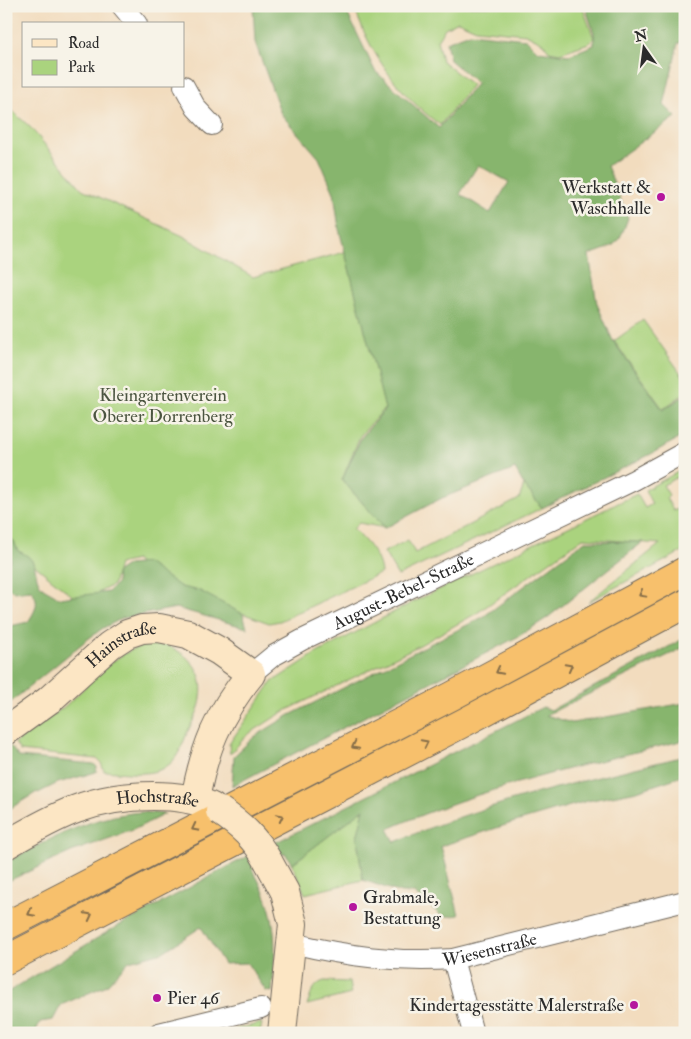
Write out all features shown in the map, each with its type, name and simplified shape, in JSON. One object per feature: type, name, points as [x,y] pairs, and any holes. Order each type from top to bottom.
[{"type":"highway","points":[[6,926],[452,696],[685,571]]},
{"type":"highway","points":[[6,960],[465,722],[685,604]]},
{"type":"main road","name":"Hainstraße","points":[[6,731],[49,700],[110,645],[127,634],[142,629],[159,628],[188,634],[224,654],[251,674]]},
{"type":"main road","name":"August-Bebel-Straße","points":[[195,800],[209,742],[227,706],[251,674]]},
{"type":"main road","name":"Hochstraße","points":[[6,845],[49,821],[102,799],[129,796],[161,796],[195,800],[220,811],[241,826],[260,846],[287,898],[293,924],[292,943],[280,1023]]},
{"type":"street","points":[[122,6],[135,22]]},
{"type":"street","points":[[185,88],[196,108],[212,125]]},
{"type":"street","name":"August-Bebel-Straße","points":[[251,674],[273,656],[302,640],[634,480],[685,452]]},
{"type":"street","name":"Wiesenstraße","points":[[292,943],[338,954],[381,960],[416,962],[453,959],[685,901]]},
{"type":"street","points":[[453,959],[473,1033]]},
{"type":"street","points":[[159,1033],[280,1023]]},
{"type":"green space","points":[[253,6],[344,6],[375,71],[439,128],[477,83],[450,60],[446,42],[470,33],[526,39],[538,51],[569,55],[594,45],[594,33],[585,6],[685,6],[685,42],[678,43],[664,105],[676,117],[607,166],[628,218],[622,234],[615,243],[606,249],[589,255],[597,304],[613,341],[663,410],[685,395],[685,435],[542,508],[524,485],[515,469],[442,498],[385,528],[342,480],[361,438],[385,409],[339,229],[334,193],[319,158],[281,114],[255,42]],"holes":[[[478,165],[509,182],[490,213],[460,194]]]},
{"type":"green space","points":[[354,6],[582,6],[594,38],[589,43],[560,53],[549,51],[543,43],[526,34],[476,29],[458,21],[445,28],[437,40],[442,61],[472,85],[440,125],[399,87],[377,57],[368,41]]},
{"type":"green space","name":"Kleingartenverein Oberer Dorrenberg","points":[[6,105],[31,128],[82,189],[183,236],[253,277],[345,252],[385,408],[360,436],[342,480],[385,528],[359,523],[353,529],[375,555],[381,573],[280,621],[269,623],[146,578],[136,560],[119,564],[113,585],[84,600],[75,598],[6,542]]},
{"type":"green space","points":[[643,320],[685,379],[685,393],[663,409],[614,341]]},
{"type":"green space","points":[[685,468],[685,473],[663,485],[669,495],[666,498],[674,511],[677,509],[685,520],[685,550],[588,602],[660,544],[583,538],[477,613],[420,645],[283,712],[247,735],[230,754],[229,744],[272,682],[315,654],[415,601],[637,494],[645,508],[652,504],[645,490]]},
{"type":"green space","points":[[524,485],[542,508],[398,576],[384,552],[408,540],[415,553],[519,499]]},
{"type":"green space","points":[[6,534],[14,541],[18,551],[33,563],[42,587],[59,598],[108,592],[117,583],[116,573],[128,565],[147,563],[181,587],[200,591],[243,614],[247,628],[176,608],[123,618],[103,628],[84,642],[6,706],[6,627],[28,622],[35,610],[36,599],[31,590],[15,592],[6,587],[7,565],[11,559],[6,556]]},
{"type":"green space","points":[[585,541],[643,542],[547,618],[519,636],[232,786],[234,756],[254,737],[288,716],[483,617]]},
{"type":"green space","points":[[685,638],[685,647],[546,715],[572,723],[685,703],[685,740],[497,789],[424,814],[388,829],[395,842],[466,815],[538,793],[685,756],[685,775],[637,791],[587,801],[441,846],[459,915],[443,917],[414,893],[401,893],[363,880],[357,838],[364,809],[292,864],[285,853],[252,869],[267,900],[274,929],[275,959],[272,992],[266,991],[247,963],[224,964],[201,927],[163,952],[129,961],[107,985],[61,1005],[53,1020],[40,1022],[35,1033],[6,1033],[6,993],[109,931],[233,864],[543,707],[551,710]]},
{"type":"green space","points":[[159,643],[177,650],[191,662],[200,678],[202,687],[197,711],[178,753],[169,765],[157,771],[142,773],[104,771],[97,759],[20,751],[15,743],[65,706],[119,657],[144,645]]},
{"type":"green space","points":[[10,746],[19,757],[94,764],[97,767],[96,772],[58,783],[37,792],[6,811],[6,748]]},
{"type":"green space","points":[[365,808],[357,838],[363,880],[305,894],[292,864]]},
{"type":"green space","points":[[143,812],[165,814],[133,830],[71,852],[6,882],[6,862],[39,845],[89,823],[124,814]]},
{"type":"green space","points":[[324,981],[349,982],[351,994],[307,1005],[315,987]]},
{"type":"green space","points":[[262,1023],[260,1033],[220,1033]]},
{"type":"place","name":"Werkstatt & Waschhalle","points":[[661,197]]},
{"type":"place","name":"Grabmale, Bestattung","points":[[353,907]]},
{"type":"place","name":"Pier 46","points":[[157,998]]},
{"type":"place","name":"Kindertagesstätte Malerstraße","points":[[634,1005]]}]
